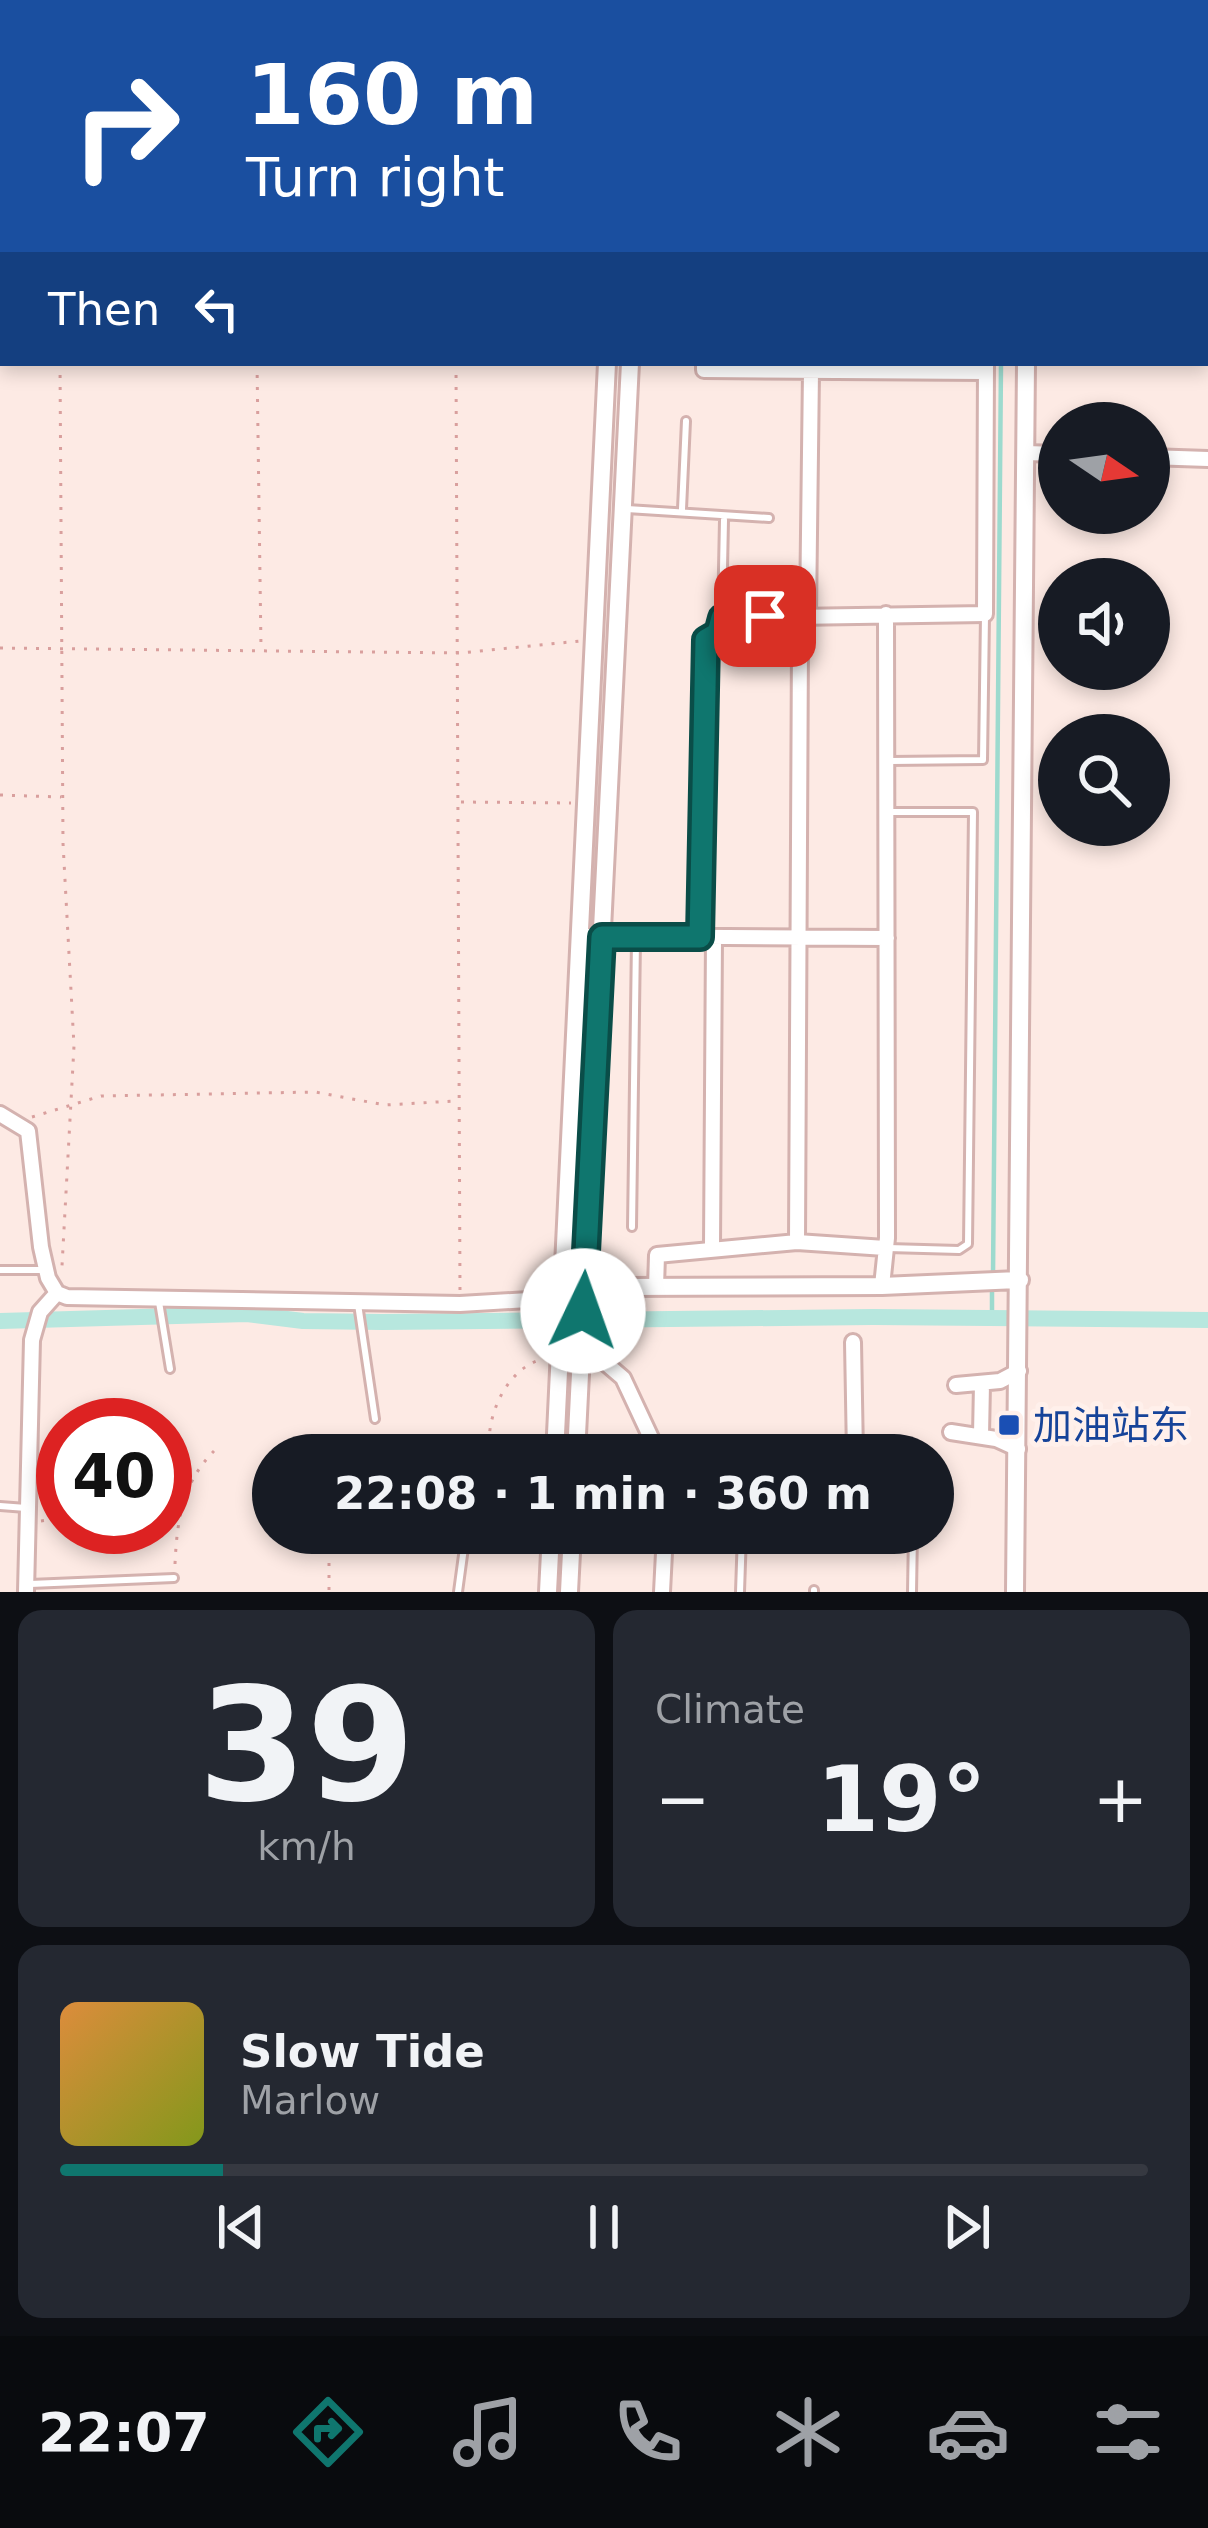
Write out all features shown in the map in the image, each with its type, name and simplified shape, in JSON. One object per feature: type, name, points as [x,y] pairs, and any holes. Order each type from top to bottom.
[{"type":"street","points":[[556,1434],[607,366]]},
{"type":"street","points":[[577,1434],[630,366]]},
{"type":"street","points":[[704,366],[704,370],[811,371],[986,368],[985,614],[722,618]]},
{"type":"street","points":[[1015,1592],[1026,366]]},
{"type":"street","points":[[797,1242],[800,640],[808,614],[811,371]]},
{"type":"street","points":[[1025,453],[1038,453]]},
{"type":"street","points":[[1170,458],[1208,459]]},
{"type":"street","points":[[599,508],[623,509]]},
{"type":"street","points":[[882,1286],[886,614]]},
{"type":"street","points":[[706,640],[712,1247]]},
{"type":"street","points":[[580,936],[886,938]]},
{"type":"street","points":[[0,1114],[19,1121],[34,1147],[46,1270],[57,1293]]},
{"type":"street","points":[[656,1287],[657,1255],[797,1242],[885,1248]]},
{"type":"street","points":[[57,1293],[159,1303],[562,1304],[584,1291],[656,1287],[1020,1280]]},
{"type":"street","points":[[26,1588],[32,1340],[40,1312],[57,1293]]},
{"type":"street","points":[[560,1345],[582,1338]]},
{"type":"street","points":[[582,1338],[623,1378],[649,1434]]},
{"type":"street","points":[[853,1342],[855,1434]]},
{"type":"street","points":[[956,1385],[982,1384],[1019,1371]]},
{"type":"street","points":[[981,1436],[982,1384]]},
{"type":"street","points":[[951,1432],[1018,1449]]},
{"type":"street","points":[[548,1592],[550,1554]]},
{"type":"street","points":[[569,1592],[571,1554]]},
{"type":"street","points":[[662,1592],[664,1554]]},
{"type":"lane","points":[[682,509],[686,421]]},
{"type":"lane","points":[[623,509],[682,509],[724,518],[769,518]]},
{"type":"lane","points":[[706,640],[718,633],[722,618],[724,518]]},
{"type":"lane","points":[[886,761],[983,760],[985,614]]},
{"type":"lane","points":[[885,1248],[959,1250],[968,1244],[973,812],[886,812]]},
{"type":"lane","points":[[632,1227],[636,937]]},
{"type":"lane","points":[[0,1270],[46,1270]]},
{"type":"lane","points":[[159,1303],[170,1369]]},
{"type":"lane","points":[[358,1306],[375,1419]]},
{"type":"lane","points":[[0,1506],[28,1515]]},
{"type":"lane","points":[[458,1592],[463,1554]]},
{"type":"lane","points":[[740,1592],[741,1554]]},
{"type":"lane","points":[[912,1592],[913,1554]]},
{"type":"lane","points":[[26,1588],[174,1578]]},
{"type":"path","points":[[57,1293],[64,1259],[74,1000],[63,797],[60,366]]},
{"type":"path","points":[[257,366],[261,648]]},
{"type":"path","points":[[456,366],[460,1304]]},
{"type":"path","points":[[0,648],[460,653],[594,641]]},
{"type":"path","points":[[0,795],[63,797]]},
{"type":"path","points":[[459,802],[586,803]]},
{"type":"path","points":[[19,1121],[101,1096],[315,1092],[385,1105],[458,1100]]},
{"type":"path","points":[[489,1434],[495,1407],[515,1373],[560,1345]]},
{"type":"path","points":[[192,1479],[214,1451]]},
{"type":"path","points":[[28,1515],[36,1516]]},
{"type":"path","points":[[174,1578],[176,1554]]},
{"type":"path","points":[[328,1554],[329,1592]]},
{"type":"waterway","points":[[993,1277],[1001,366]]},
{"type":"waterway","points":[[992,1289],[992,1319]]},
{"type":"waterway","points":[[0,1321],[247,1314],[303,1321],[382,1322],[873,1317],[1208,1320]]},
{"type":"place","name":"加油站东","points":[[1009,1425]]},
{"type":"route","points":[[583,1311],[602,937],[700,937],[706,640],[718,633],[722,618],[765,616]]}]
